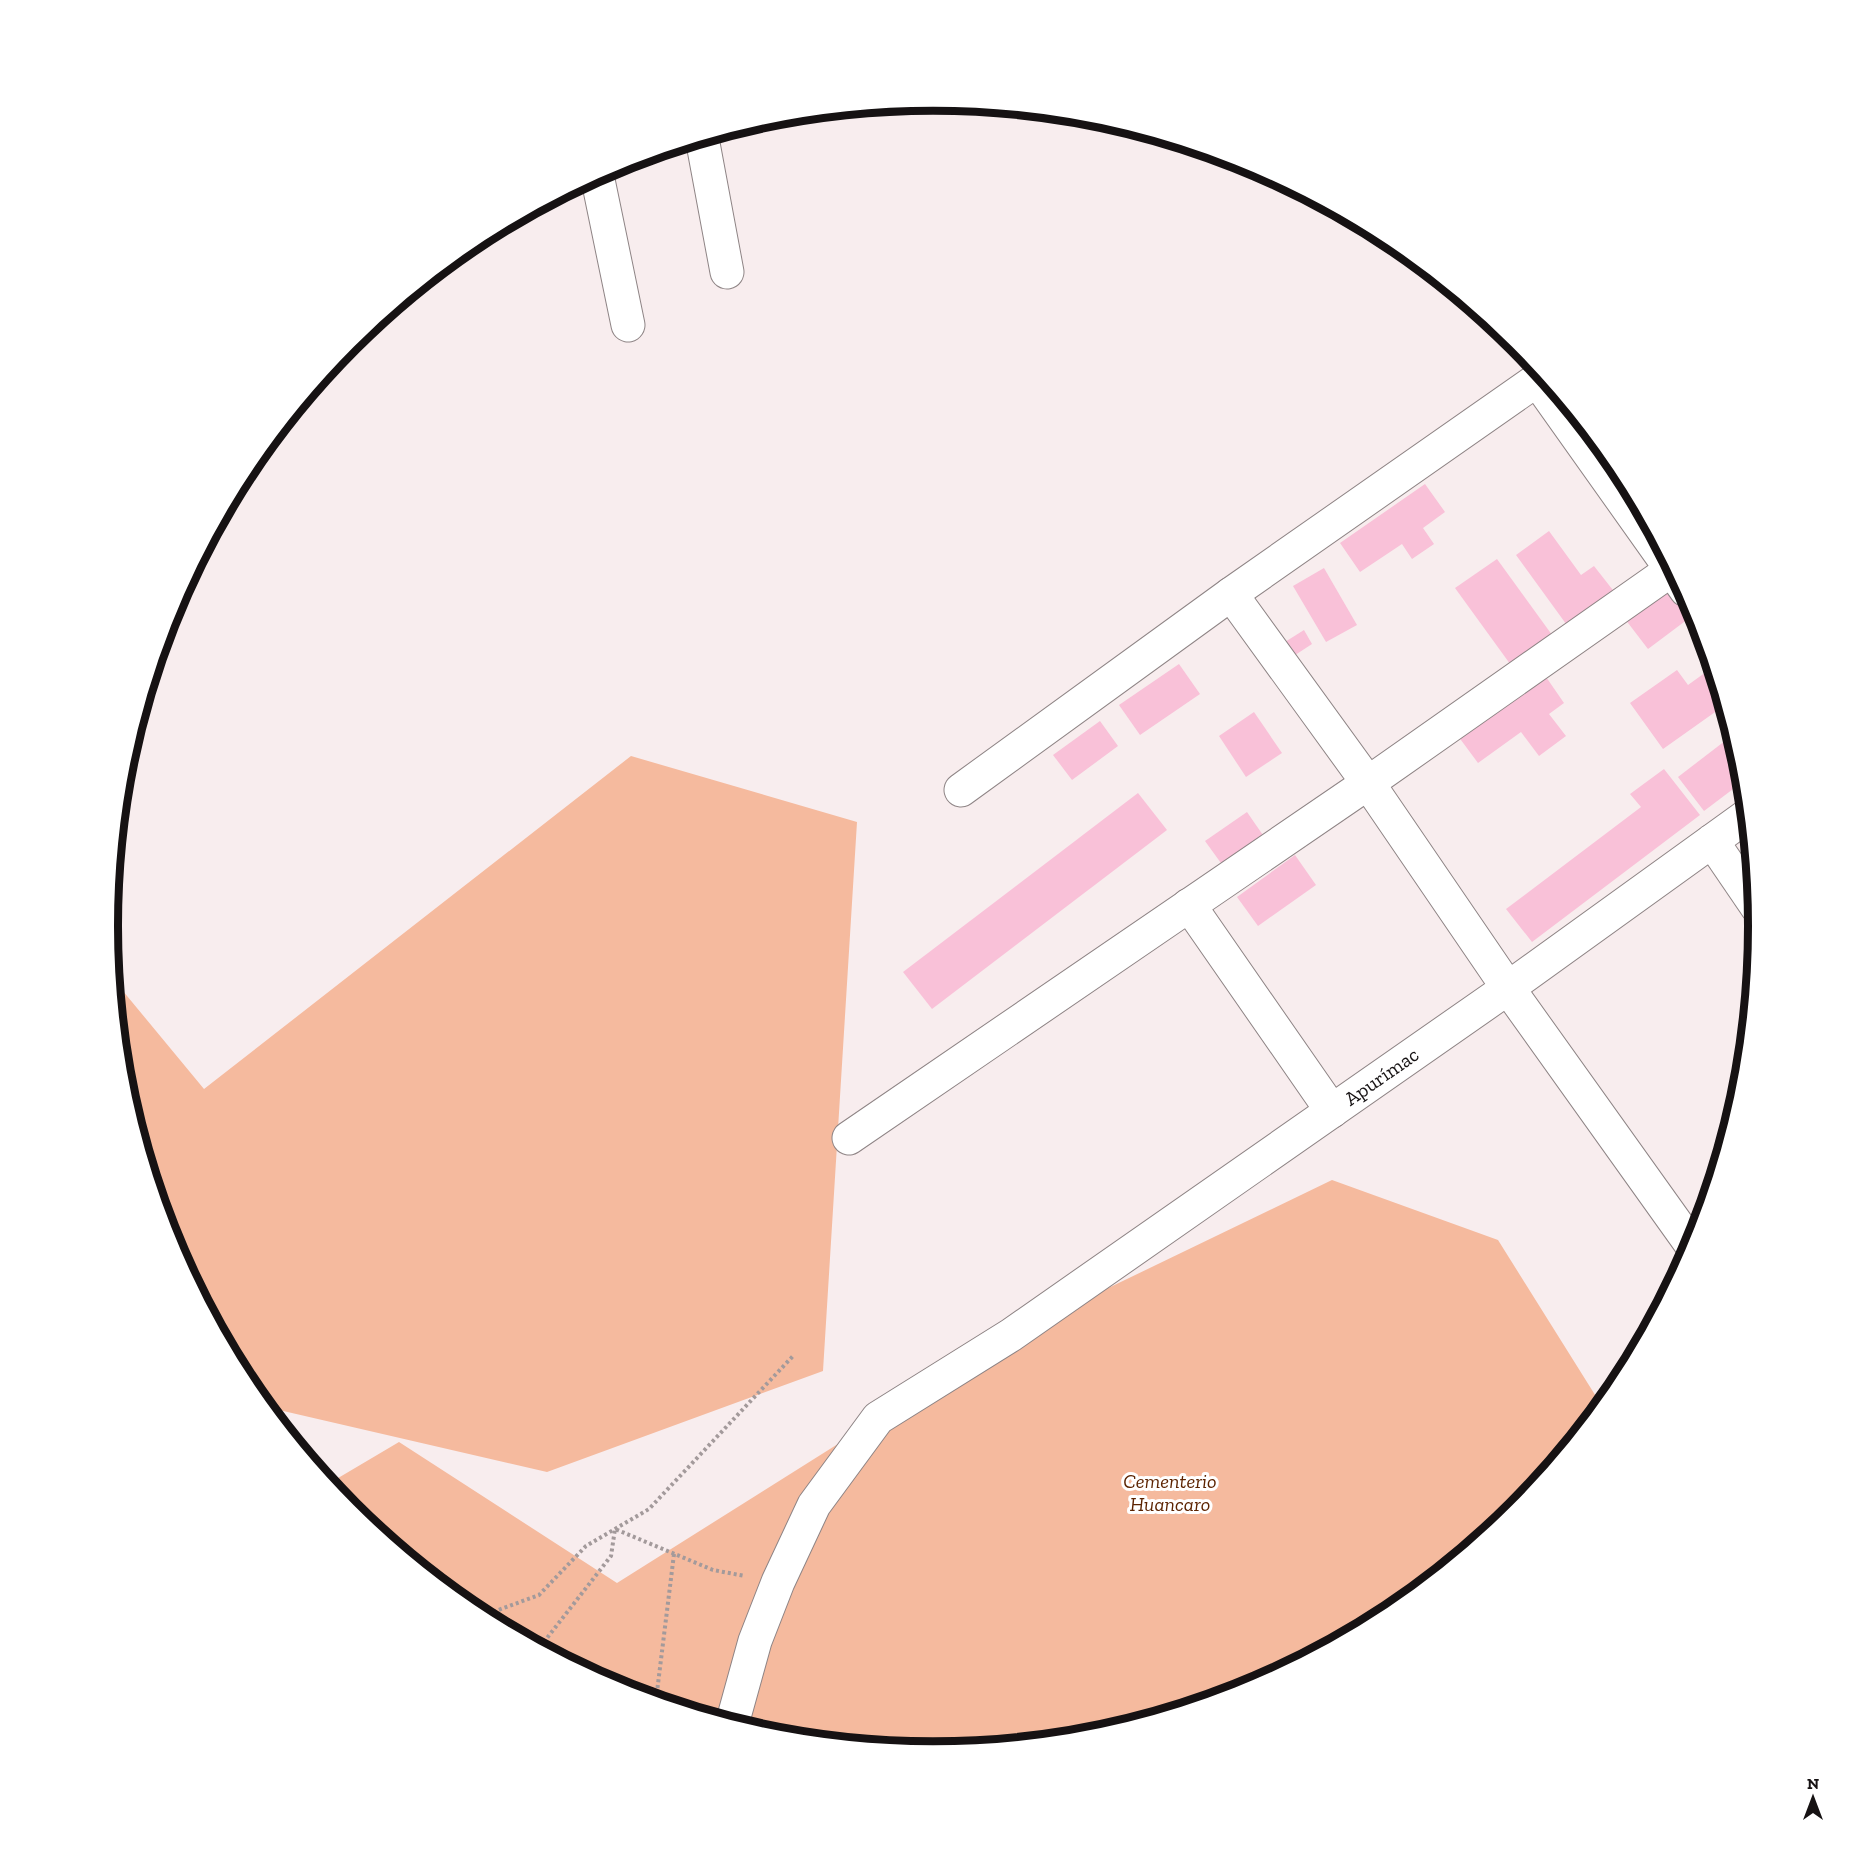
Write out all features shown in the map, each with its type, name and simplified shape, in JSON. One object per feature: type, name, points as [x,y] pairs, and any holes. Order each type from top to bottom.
[{"type":"street","points":[[703,145],[727,272]]},
{"type":"street","points":[[599,183],[628,325]]},
{"type":"street","points":[[962,790],[1231,594],[1537,380]]},
{"type":"street","points":[[1555,400],[1646,533]]},
{"type":"street","points":[[849,1138],[1368,783],[1670,580]]},
{"type":"street","points":[[1231,594],[1368,783],[1508,988],[1686,1237]]},
{"type":"street","name":"Apurímac","points":[[734,1716],[755,1641],[778,1582],[814,1505],[878,1418],[1011,1335],[1508,988],[1742,819]]},
{"type":"street","points":[[1712,841],[1747,893]]},
{"type":"street","points":[[1189,905],[1332,1111]]},
{"type":"path","points":[[493,1612],[538,1595],[586,1546],[650,1509],[793,1356]]},
{"type":"path","points":[[615,1529],[713,1570],[778,1582]]},
{"type":"path","points":[[544,1642],[610,1556],[615,1529]]},
{"type":"path","points":[[657,1692],[674,1554]]},
{"type":"green space","points":[[631,756],[857,822],[823,1371],[547,1472],[278,1410],[228,1333],[203,1286],[162,1188],[146,1137],[134,1085],[121,989],[204,1089]]},
{"type":"green space","name":"Cementerio Huancaro","points":[[1332,1180],[1498,1240],[1597,1398],[1546,1463],[1471,1539],[1430,1573],[1341,1632],[1294,1657],[1195,1698],[1092,1725],[1040,1734],[987,1739],[934,1741],[827,1734],[723,1713],[672,1698],[622,1679],[526,1632],[481,1604],[437,1573],[396,1539],[336,1479],[399,1442],[617,1583],[1011,1335]]},
{"type":"building","points":[[1425,484],[1445,512],[1423,528],[1434,544],[1412,559],[1402,544],[1360,572],[1340,543]]},
{"type":"building","points":[[1549,531],[1581,575],[1594,566],[1616,594],[1569,628],[1516,555]]},
{"type":"building","points":[[1497,559],[1555,639],[1513,668],[1455,588]]},
{"type":"building","points":[[1324,568],[1357,625],[1326,642],[1293,586]]},
{"type":"building","points":[[1672,583],[1688,619],[1648,649],[1625,619]]},
{"type":"building","points":[[1304,630],[1312,644],[1286,661],[1277,647]]},
{"type":"building","points":[[1179,664],[1200,694],[1140,735],[1119,705]]},
{"type":"building","points":[[1677,670],[1688,685],[1707,671],[1719,709],[1663,749],[1630,703]]},
{"type":"building","points":[[1544,674],[1564,703],[1549,714],[1566,736],[1539,756],[1521,732],[1478,763],[1458,736]]},
{"type":"building","points":[[1254,712],[1282,753],[1246,777],[1219,736]]},
{"type":"building","points":[[1100,721],[1118,746],[1072,780],[1053,755]]},
{"type":"building","points":[[1727,740],[1736,787],[1704,811],[1678,777]]},
{"type":"building","points":[[1664,769],[1700,815],[1532,942],[1506,909],[1641,807],[1630,794]]},
{"type":"building","points":[[1138,793],[1167,830],[932,1009],[903,972]]},
{"type":"building","points":[[1247,812],[1267,841],[1226,870],[1205,841]]},
{"type":"building","points":[[1295,855],[1316,885],[1258,926],[1237,897]]}]
